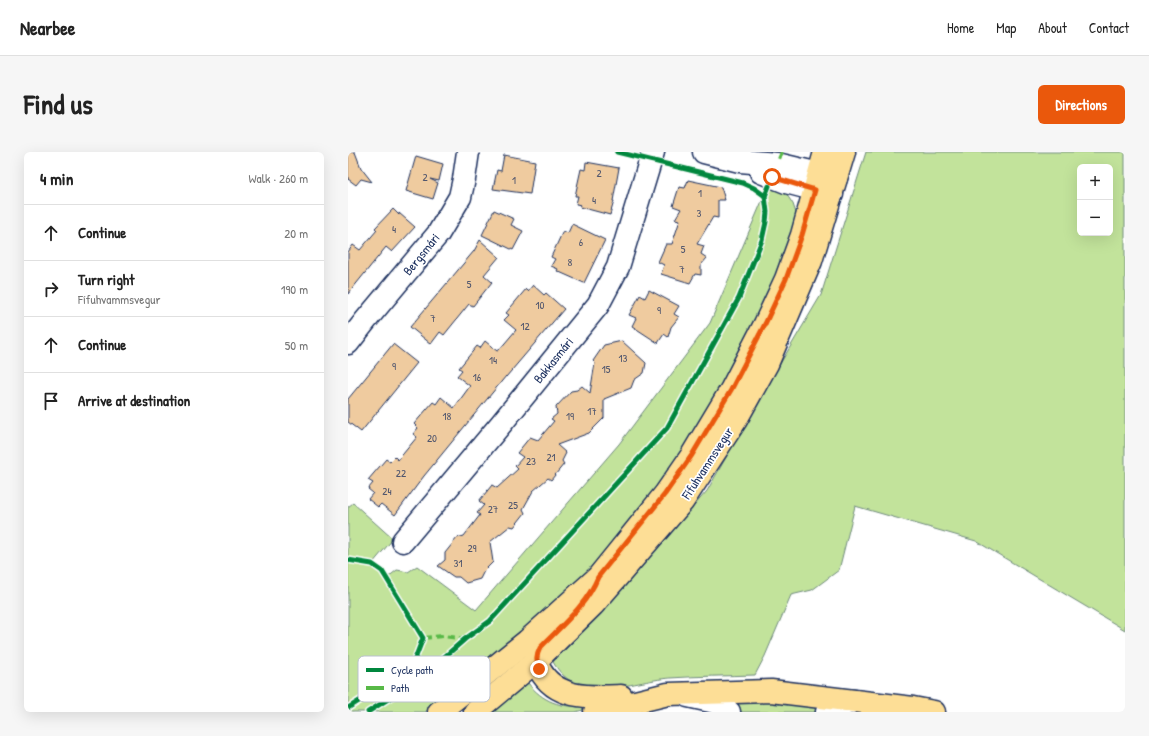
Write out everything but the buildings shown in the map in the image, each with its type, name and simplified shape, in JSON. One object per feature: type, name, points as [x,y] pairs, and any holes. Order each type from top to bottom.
[{"type":"main road","name":"Fífuhvammsvegur","points":[[490,699],[536,661],[593,606],[683,501],[736,420],[767,364],[811,261],[825,184],[825,152]]},
{"type":"main road","name":"Fífuhvammsvegur","points":[[490,671],[527,641],[598,577],[665,494],[692,455],[731,390],[765,324],[786,279],[802,235],[825,184],[844,152]]},
{"type":"main road","points":[[598,577],[584,602],[540,648],[537,654],[536,661],[546,680],[569,694],[588,697],[771,691],[913,708],[934,712]]},
{"type":"main road","points":[[595,712],[672,694]]},
{"type":"main road","name":"Fífuhvammsvegur","points":[[439,712],[451,702]]},
{"type":"main road","name":"Fífuhvammsvegur","points":[[475,712],[487,702]]},
{"type":"street","name":"Bergsmári","points":[[348,343],[438,234],[460,197],[468,152]]},
{"type":"street","name":"Bakkasmári","points":[[403,541],[598,305],[618,267],[653,152]]},
{"type":"street","points":[[704,152],[740,161],[777,164],[825,184]]},
{"type":"street","points":[[672,694],[715,702],[729,712]]},
{"type":"street","points":[[827,712],[854,701]]},
{"type":"green space","points":[[866,152],[1125,152],[1125,630],[976,541],[855,506],[839,570],[812,590],[791,595],[765,656],[755,675],[670,678],[606,688],[591,688],[577,684],[564,676],[553,662],[589,625],[707,491],[755,406],[821,295]]},
{"type":"green space","points":[[768,187],[785,192],[793,204],[796,213],[795,232],[786,260],[704,419],[632,522],[576,583],[512,645],[490,662],[490,656],[358,656],[358,702],[438,702],[425,712],[348,712],[348,507],[353,503],[393,539],[372,564],[382,571],[387,578],[397,570],[408,572],[417,566],[476,610],[619,444],[710,323]]},
{"type":"green space","points":[[525,679],[536,692],[549,701],[557,704],[582,706],[583,710],[575,712],[485,712]]},
{"type":"green space","points":[[730,699],[825,704],[816,712],[741,712]]},
{"type":"marked path","points":[[779,159],[782,152]]},
{"type":"marked path","points":[[423,638],[444,636],[465,639]]},
{"type":"cycle path","points":[[617,152],[743,183],[754,188],[765,196]]},
{"type":"cycle path","points":[[446,656],[465,639],[490,621],[667,428],[739,298],[762,240],[767,212],[765,196],[769,186]]},
{"type":"cycle path","points":[[348,560],[372,564],[382,571],[423,638],[416,656]]},
{"type":"cycle path","points":[[348,708],[358,702]]},
{"type":"cycle path","points":[[368,712],[384,702]]},
{"type":"route","points":[[539,669],[536,661],[540,648],[584,602],[598,577],[665,494],[692,455],[731,390],[765,324],[786,279],[802,235],[815,190],[772,177]]}]
